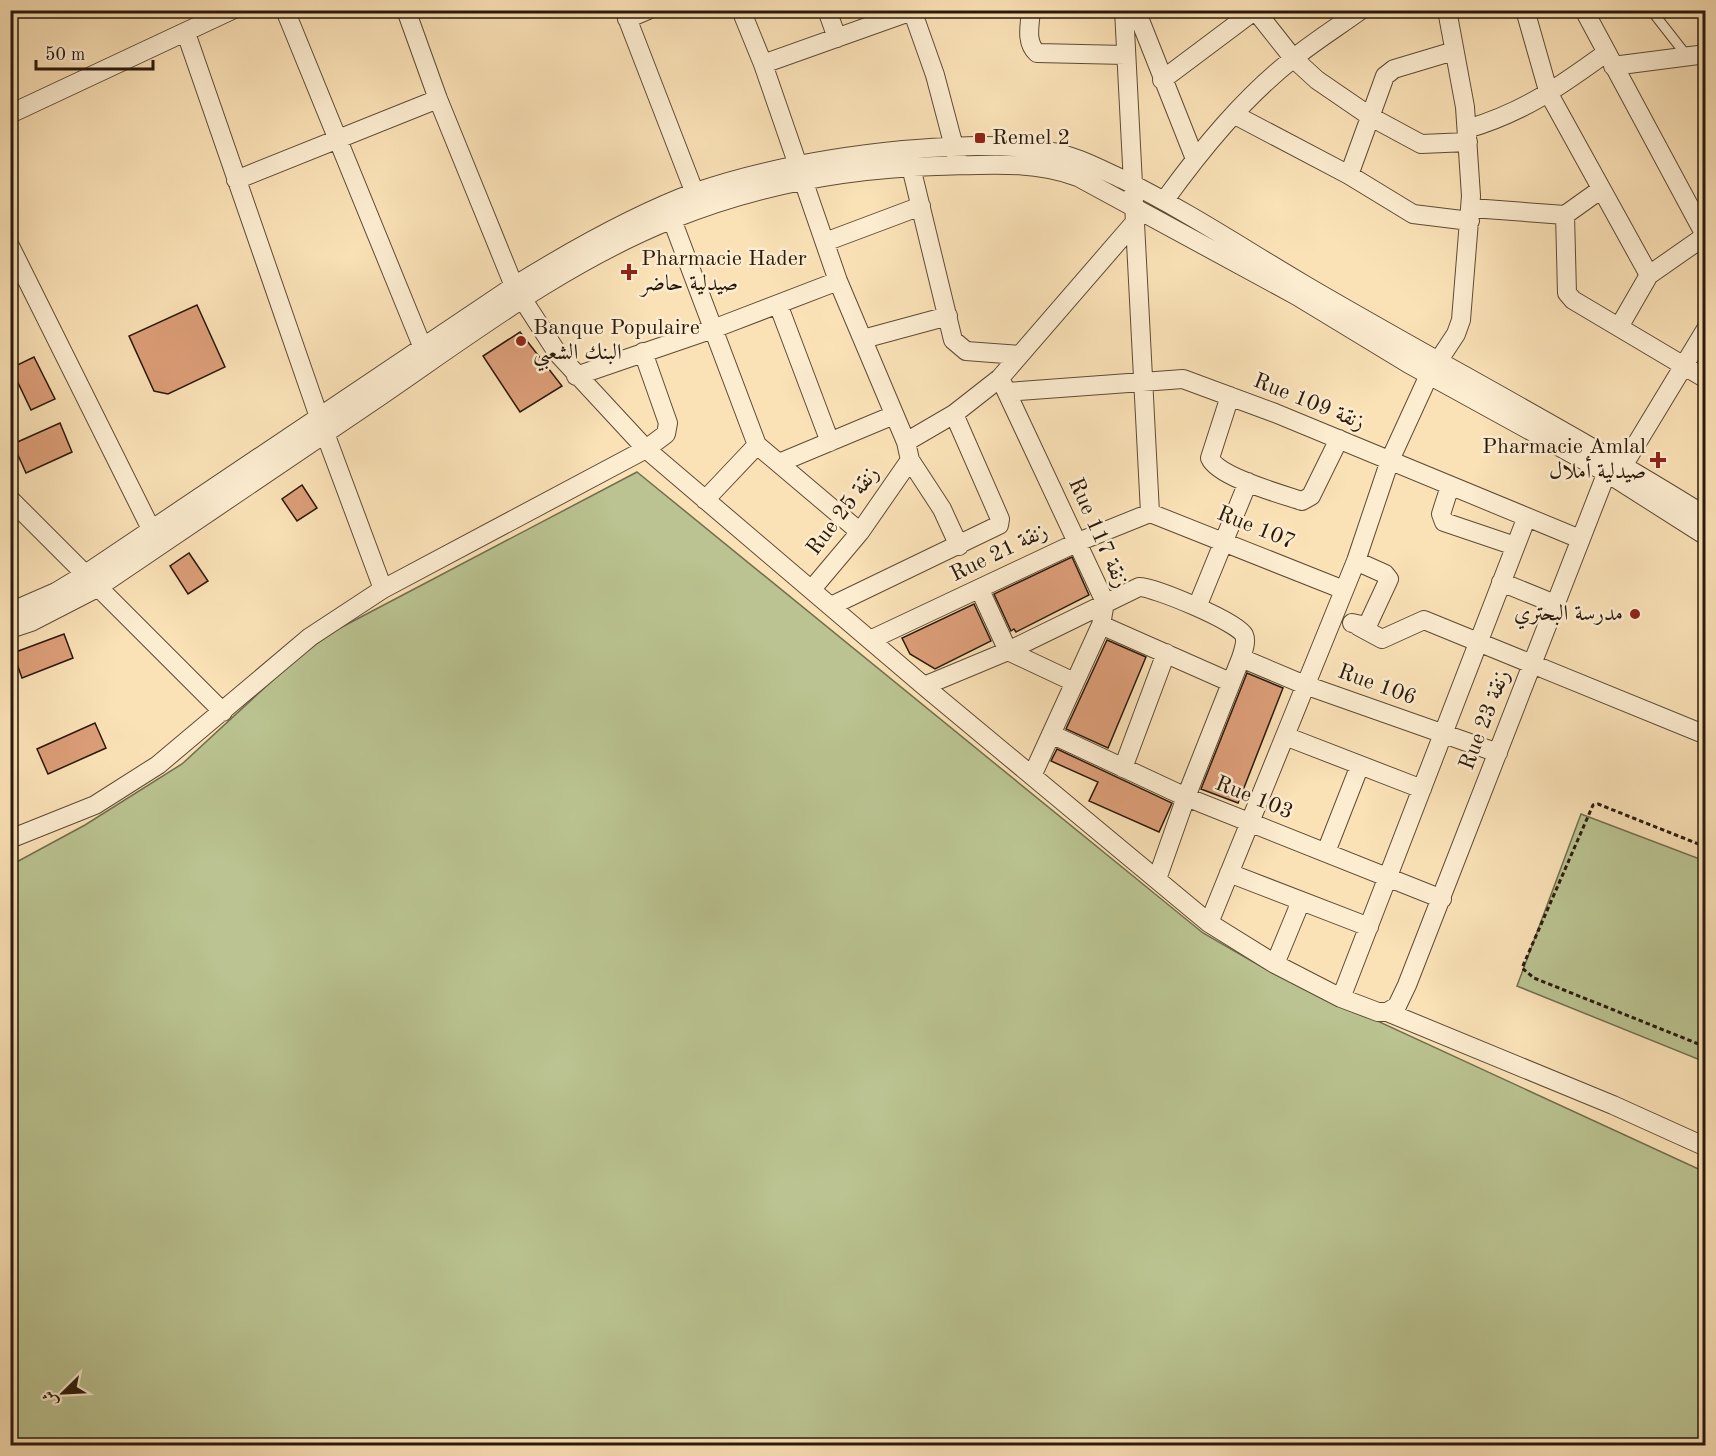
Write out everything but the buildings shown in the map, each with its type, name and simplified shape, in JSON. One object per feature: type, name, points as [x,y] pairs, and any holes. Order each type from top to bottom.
[{"type":"street","points":[[10,114],[232,10]]},
{"type":"street","points":[[285,10],[425,355]]},
{"type":"street","points":[[406,10],[438,99],[518,292],[558,354],[646,449],[924,686],[1209,923],[1275,964],[1341,998],[1378,1012],[1387,1012],[1613,1105],[1706,1147]]},
{"type":"street","points":[[648,10],[626,15],[697,201]]},
{"type":"street","points":[[741,10],[763,64],[838,281],[906,442],[910,460],[942,509],[959,546]]},
{"type":"street","points":[[827,10],[837,38]]},
{"type":"street","points":[[1031,10],[1030,47],[1037,53],[1126,55]]},
{"type":"street","points":[[1124,10],[1134,185],[1141,380],[1150,513]]},
{"type":"street","points":[[1136,10],[1195,159]]},
{"type":"street","points":[[1164,201],[1195,159],[1293,58],[1362,10]]},
{"type":"street","points":[[1209,923],[1356,561],[1390,460],[1429,375],[1456,334],[1461,320],[1471,214],[1468,136],[1447,10]]},
{"type":"street","points":[[1525,10],[1549,94],[1648,275]]},
{"type":"street","points":[[1584,10],[1705,236],[1648,275],[1619,327]]},
{"type":"street","points":[[763,64],[912,11],[935,75],[956,156]]},
{"type":"street","points":[[1162,80],[1254,11],[1293,58],[1317,80],[1371,117],[1421,144],[1468,136],[1610,60],[1696,55]]},
{"type":"street","points":[[186,33],[322,425],[383,589]]},
{"type":"street","points":[[1349,175],[1382,80],[1389,72],[1454,51]]},
{"type":"street","points":[[236,180],[438,99]]},
{"type":"street","points":[[1235,116],[1349,175],[1413,214],[1565,215],[1600,190]]},
{"type":"street","points":[[800,172],[846,172],[911,167],[993,146],[1049,151],[1086,163],[1164,201],[1309,287],[1440,360],[1614,466],[1706,536]]},
{"type":"street","points":[[10,612],[56,592],[155,538],[589,243],[697,201],[800,172],[844,156],[956,156],[1060,170],[1078,177],[1134,214],[1298,296],[1429,375],[1614,466],[1706,516]]},
{"type":"street","points":[[911,167],[953,340],[962,350],[1020,356]]},
{"type":"street","points":[[825,242],[921,206]]},
{"type":"street","points":[[669,212],[757,445],[860,532]]},
{"type":"street","points":[[906,442],[1003,385],[1020,356],[1134,214]]},
{"type":"street","points":[[1565,215],[1567,293],[1573,300],[1706,379]]},
{"type":"street","points":[[11,250],[155,538]]},
{"type":"street","points":[[576,376],[713,329],[838,281]]},
{"type":"street","points":[[778,304],[830,442]]},
{"type":"street","points":[[863,339],[948,316]]},
{"type":"street","name":"Rue 23 زنقة","points":[[1387,1012],[1397,1006],[1442,899],[1580,539],[1614,466],[1685,367],[1706,329]]},
{"type":"street","points":[[10,839],[95,805],[158,765],[310,636],[383,589],[646,449],[668,431],[643,352]]},
{"type":"street","name":"Rue 109 زنقة","points":[[1003,385],[1184,379],[1339,439],[1526,519],[1580,539]]},
{"type":"street","name":"Rue 117 زنقة","points":[[1003,385],[1106,602],[1101,625],[1032,776]]},
{"type":"street","points":[[1230,396],[1210,458],[1216,466],[1248,482],[1302,501],[1307,500],[1339,439]]},
{"type":"street","points":[[831,606],[959,546],[1000,523],[954,414]]},
{"type":"street","points":[[779,463],[894,415]]},
{"type":"street","points":[[705,500],[757,445]]},
{"type":"street","name":"Rue 25 زنقة","points":[[812,589],[860,532],[910,460]]},
{"type":"street","points":[[1197,607],[1248,482]]},
{"type":"street","points":[[1450,486],[1441,514],[1444,522],[1515,546]]},
{"type":"street","points":[[10,499],[223,712]]},
{"type":"street","name":"Rue 107","points":[[1150,513],[1224,540],[1344,590]]},
{"type":"street","name":"Rue 21 زنقة","points":[[870,640],[1078,542],[1150,513]]},
{"type":"street","points":[[1341,998],[1526,519]]},
{"type":"street","points":[[10,629],[31,622],[97,588],[155,538]]},
{"type":"street","points":[[1356,561],[1385,574],[1389,579],[1369,622],[1366,626],[1358,626]]},
{"type":"street","points":[[1501,582],[1555,604]]},
{"type":"street","points":[[924,686],[1008,651],[1131,589],[1145,587],[1197,607],[1240,630],[1245,640],[1241,658],[1186,797],[1157,879]]},
{"type":"street","points":[[980,590],[1008,651],[1074,682]]},
{"type":"street","points":[[1334,615],[1382,639],[1424,621],[1706,735]]},
{"type":"street","points":[[1101,625],[1230,682]]},
{"type":"street","points":[[1123,768],[1166,653]]},
{"type":"street","name":"Rue 106","points":[[1241,658],[1305,685],[1498,753]]},
{"type":"street","name":"Rue 103","points":[[1051,734],[1186,797],[1442,899]]},
{"type":"street","points":[[1285,736],[1422,789]]},
{"type":"street","points":[[1326,852],[1360,765]]},
{"type":"street","points":[[1229,873],[1369,927]]},
{"type":"street","points":[[1275,964],[1301,901]]},
{"type":"lane","points":[[1651,10],[1696,55]]},
{"type":"path","points":[[1706,847],[1598,804],[1593,805],[1522,968],[1534,978],[1706,1047]]},
{"type":"green space","points":[[637,472],[1203,933],[1269,971],[1705,1172],[1705,1445],[11,1446],[11,865],[85,825],[182,764],[300,655],[340,628]]},
{"type":"green space","points":[[1581,814],[1705,861],[1705,1062],[1517,986]]},
{"type":"place","name":"Remel 2","points":[[980,138]]},
{"type":"place","name":"Pharmacie Hader صيدلية حاضر","points":[[629,272]]},
{"type":"place","name":"Banque Populaire البنك الشعبي","points":[[521,341]]},
{"type":"place","name":"Pharmacie Amlal صيدلية أملال","points":[[1658,460]]},
{"type":"place","name":"مدرسة البحتري","points":[[1635,614]]}]
